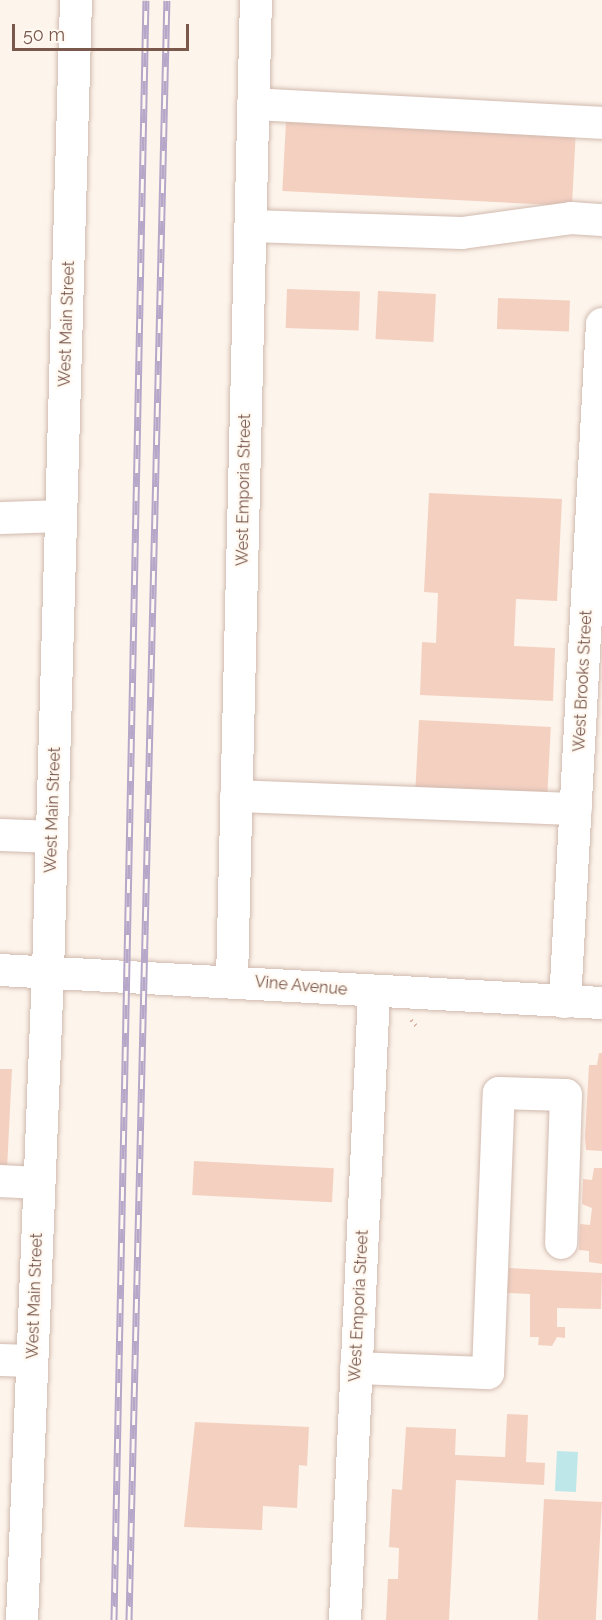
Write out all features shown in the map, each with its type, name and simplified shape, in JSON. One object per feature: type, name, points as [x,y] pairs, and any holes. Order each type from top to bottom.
[{"type":"street","name":"West Main Street","points":[[22,1620],[48,972],[76,0]]},
{"type":"street","name":"West Emporia Street","points":[[232,980],[256,0]]},
{"type":"street","points":[[253,104],[602,123]]},
{"type":"street","points":[[250,226],[462,234],[571,218],[602,220]]},
{"type":"street","name":"West Brooks Street","points":[[565,1002],[584,812],[597,514],[602,324]]},
{"type":"street","points":[[0,518],[61,516]]},
{"type":"street","points":[[236,796],[584,812]]},
{"type":"street","points":[[0,835],[52,837]]},
{"type":"street","name":"Vine Avenue","points":[[0,970],[232,980],[374,993],[602,1004]]},
{"type":"street","name":"West Emporia Street","points":[[345,1620],[374,993]]},
{"type":"street","points":[[356,1368],[488,1373],[499,1093],[566,1095],[561,1243]]},
{"type":"street","points":[[0,1181],[39,1183]]},
{"type":"street","points":[[0,1360],[32,1361]]},
{"type":"water","points":[[557,1451],[578,1452],[576,1492],[555,1491]]},
{"type":"building","points":[[286,121],[576,136],[572,206],[282,191]]},
{"type":"building","points":[[287,289],[360,292],[359,331],[286,328]]},
{"type":"building","points":[[378,291],[436,294],[433,342],[375,339]]},
{"type":"building","points":[[498,298],[570,301],[569,331],[497,329]]},
{"type":"building","points":[[429,493],[562,499],[557,601],[516,599],[514,646],[555,648],[553,701],[420,695],[422,642],[436,643],[438,593],[424,592]]},
{"type":"building","points":[[419,720],[551,727],[547,803],[415,796]]},
{"type":"building","points":[[599,1053],[602,1053],[602,1151],[586,1150],[585,1137],[589,1065],[597,1065]]},
{"type":"building","points":[[0,1069],[12,1069],[7,1169],[0,1168]]},
{"type":"building","points":[[194,1161],[334,1168],[332,1202],[192,1195]]},
{"type":"building","points":[[594,1168],[602,1168],[602,1264],[589,1262],[589,1251],[579,1250],[580,1224],[590,1225],[592,1208],[582,1204],[583,1179],[592,1180]]},
{"type":"building","points":[[509,1268],[602,1273],[601,1309],[557,1308],[557,1327],[565,1327],[565,1338],[557,1337],[552,1346],[538,1345],[539,1337],[530,1337],[530,1294],[507,1293]]},
{"type":"building","points":[[507,1414],[528,1415],[526,1462],[545,1463],[544,1485],[456,1480],[449,1620],[386,1620],[388,1579],[398,1579],[399,1548],[389,1547],[392,1489],[402,1490],[406,1427],[456,1429],[455,1455],[505,1457]]},
{"type":"building","points":[[195,1422],[309,1427],[307,1466],[299,1465],[297,1508],[263,1506],[262,1530],[184,1527]]},
{"type":"building","points":[[544,1499],[602,1502],[596,1620],[538,1620]]},
{"type":"railway","points":[[114,1620],[146,0]]},
{"type":"railway","points":[[129,1620],[167,0]]}]
